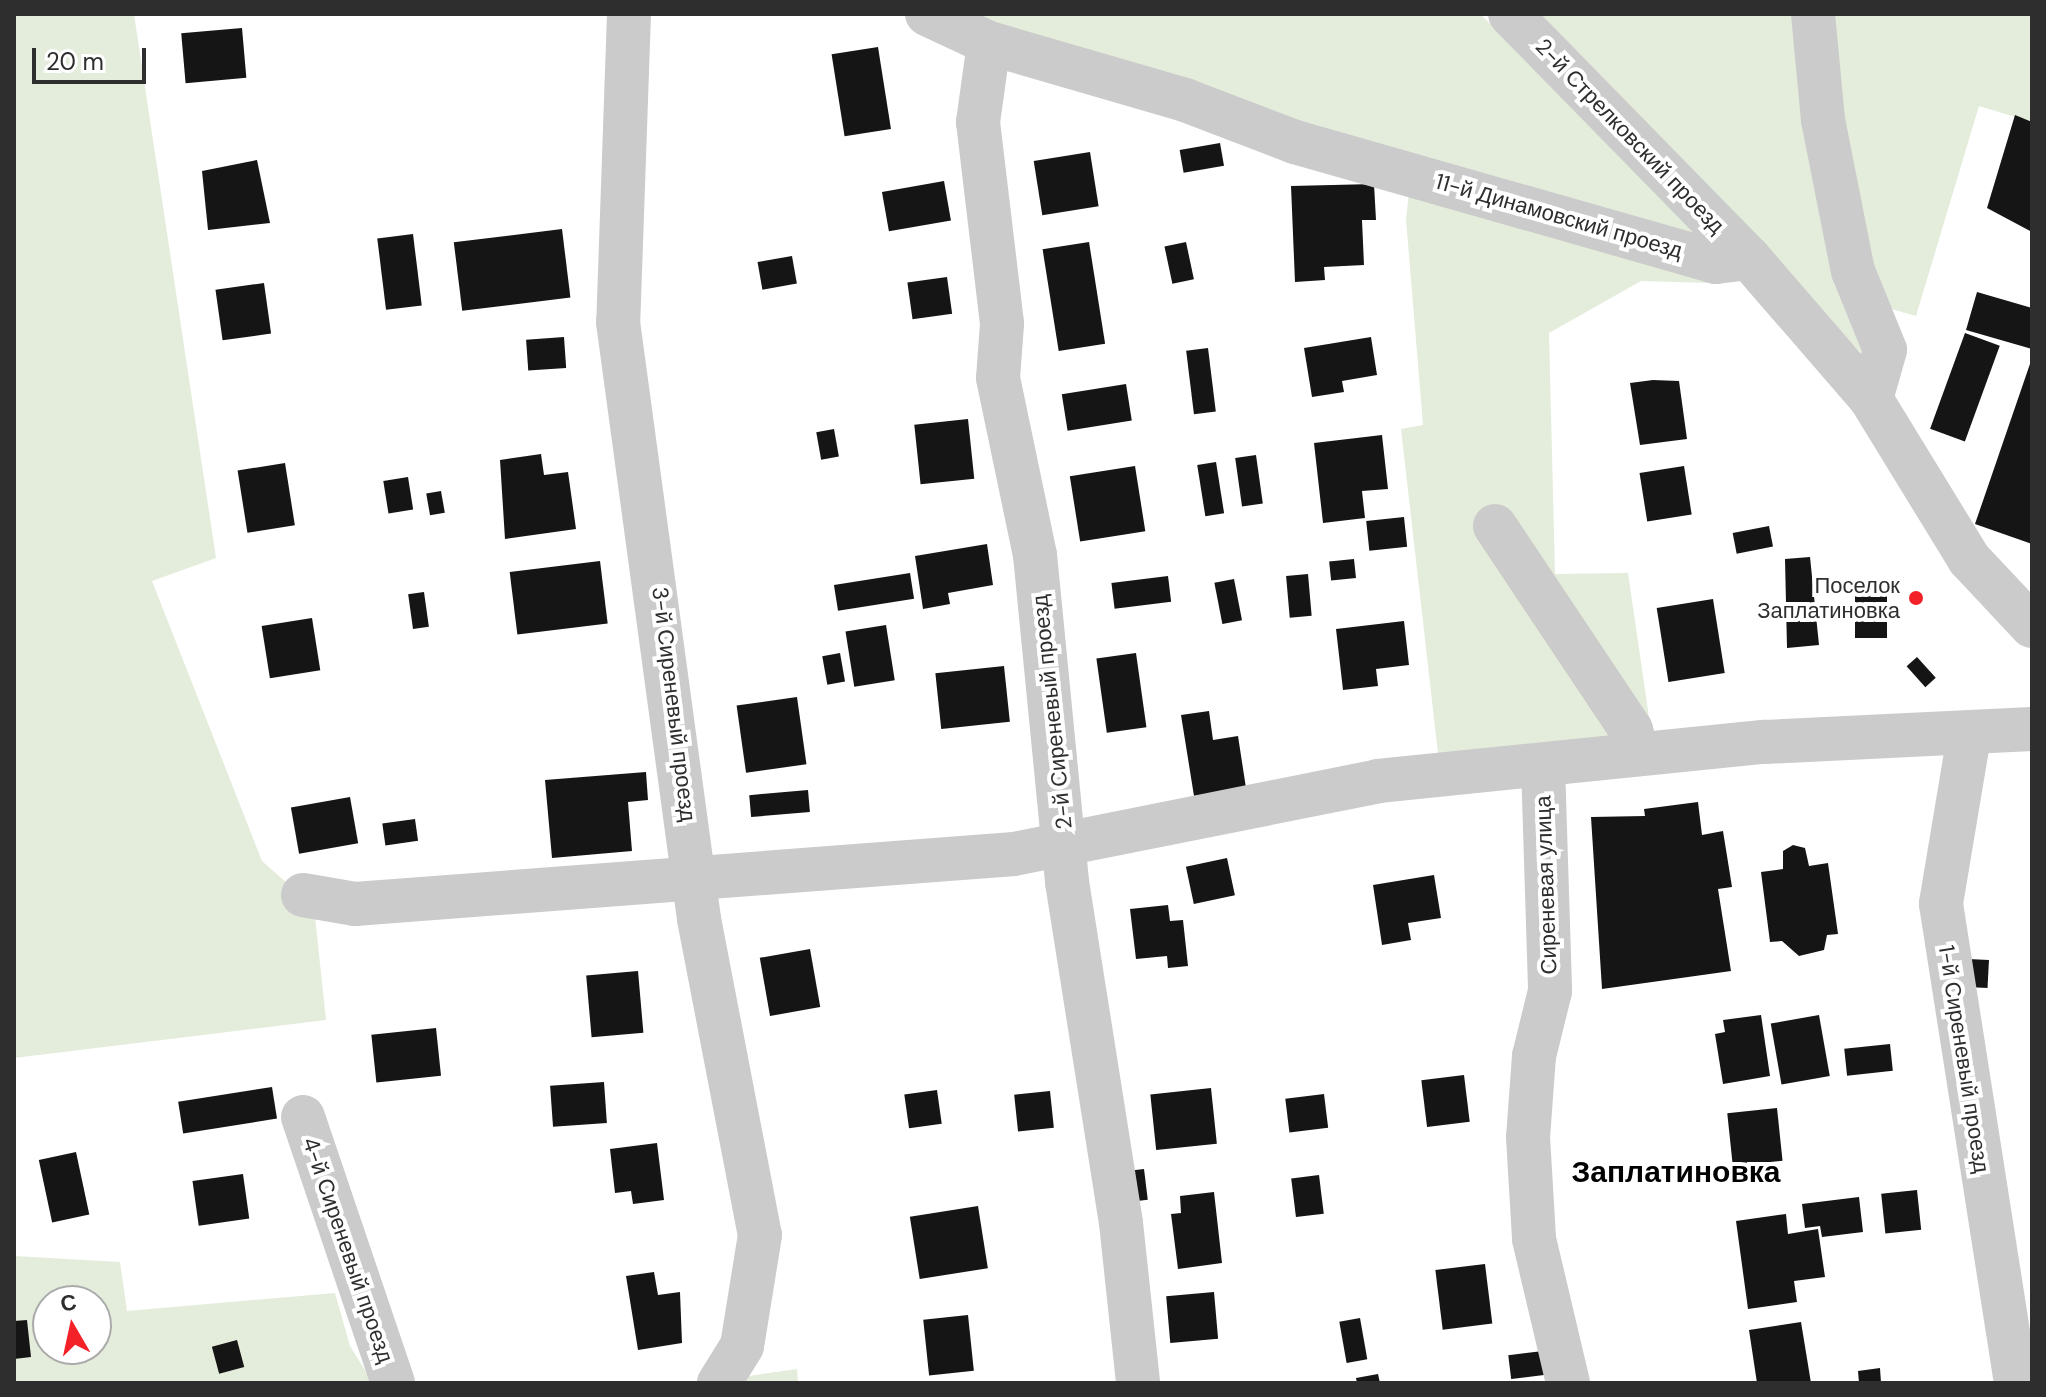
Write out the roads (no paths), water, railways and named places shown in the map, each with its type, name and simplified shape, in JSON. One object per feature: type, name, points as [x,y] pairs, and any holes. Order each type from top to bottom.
[{"type":"street","name":"3-й Сиреневый проезд","points":[[629,14],[618,322],[695,880],[760,1235],[742,1346],[719,1383]]},
{"type":"street","name":"11-й Динамовский проезд","points":[[927,14],[989,43],[1185,100],[1295,142],[1716,262],[1749,258]]},
{"type":"street","name":"2-й Стрелковский проезд","points":[[1510,14],[1749,258]]},
{"type":"street","points":[[1813,14],[1823,120],[1853,271],[1885,350],[1871,399]]},
{"type":"street","name":"2-й Сиреневый проезд","points":[[989,43],[978,122],[1002,324],[998,378],[1035,555],[1066,843],[1138,1383]]},
{"type":"street","points":[[1749,258],[1871,399],[1969,559],[2032,626]]},
{"type":"street","points":[[1495,526],[1631,730],[1638,754]]},
{"type":"street","points":[[303,895],[355,904],[695,880],[1066,843],[1378,781],[1858,735],[1969,736],[2032,729]]},
{"type":"street","name":"1-й Сиреневый проезд","points":[[1969,736],[1941,904],[2016,1383]]},
{"type":"street","name":"Сиреневая улица","points":[[1543,765],[1550,991],[1534,1056],[1528,1137],[1534,1239],[1568,1383]]},
{"type":"street","name":"4-й Сиреневый проезд","points":[[303,1117],[393,1383]]},
{"type":"place","name":"Поселок Заплатиновка","points":[[1916,598]]},
{"type":"district","name":"Заплатиновка","points":[[1676,1172]]}]
